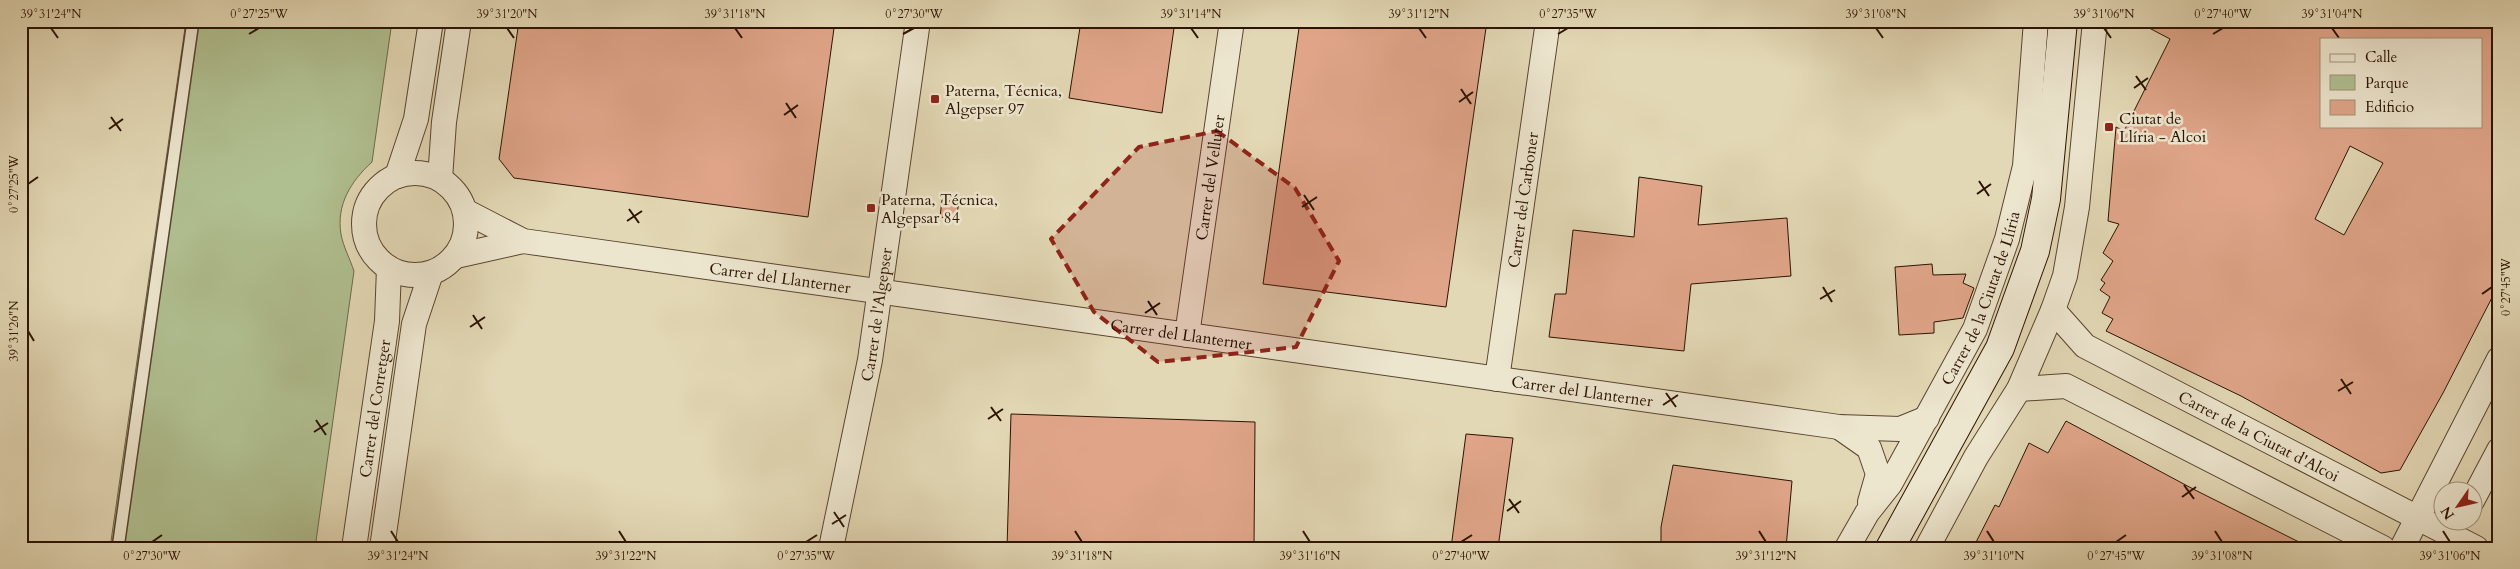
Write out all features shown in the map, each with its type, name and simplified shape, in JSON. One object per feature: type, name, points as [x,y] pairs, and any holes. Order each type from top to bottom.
[{"type":"street","points":[[397,176],[416,119],[430,21]]},
{"type":"street","points":[[440,179],[444,122],[458,21]]},
{"type":"street","name":"Carrer de l'Algepser","points":[[830,548],[870,360],[918,21]]},
{"type":"street","name":"Carrer del Velluter","points":[[1187,335],[1232,21]]},
{"type":"street","name":"Carrer del Carboner","points":[[1497,379],[1548,21]]},
{"type":"street","name":"Carrer de la Ciutat de Llíria","points":[[1847,548],[1867,513],[1890,484],[1928,418],[1975,329],[2007,239],[2025,166],[2036,21]]},
{"type":"street","name":"Carrer de la Ciutat de Llíria","points":[[1890,548],[2000,348],[2033,260],[2046,199],[2063,21]]},
{"type":"street","points":[[1927,548],[1976,457],[2019,389],[2053,310],[2065,276],[2077,207],[2095,21]]},
{"type":"street","points":[[412,173],[427,174],[440,179],[451,188],[465,211],[466,227],[463,242],[456,256],[444,266],[431,273],[402,274],[389,268],[376,257],[368,243],[364,227],[366,211],[372,196],[383,184],[397,176],[412,173]]},
{"type":"street","name":"Carrer del Llanterner","points":[[465,211],[523,241],[1497,379],[1839,427],[1900,429],[1928,418]]},
{"type":"street","name":"Carrer del Llanterner","points":[[456,256],[523,241]]},
{"type":"street","name":"Carrer del Corretger","points":[[354,548],[388,321],[389,268]]},
{"type":"street","name":"Carrer del Corretger","points":[[382,548],[414,324],[431,273]]},
{"type":"street","name":"Carrer de la Ciutat d'Alcoi","points":[[2053,310],[2085,346],[2417,518],[2455,535],[2476,548]]},
{"type":"street","points":[[2402,548],[2499,358]]},
{"type":"street","points":[[2019,389],[2066,386],[2383,548]]},
{"type":"street","name":"Carrer del Llanterner","points":[[1839,427],[1869,448],[1878,474],[1867,513]]},
{"type":"street","points":[[2482,482],[2499,450]]},
{"type":"lane","points":[[118,548],[193,21]]},
{"type":"highlighted area","points":[[1217,131],[1295,188],[1339,261],[1296,347],[1158,362],[1094,312],[1051,239],[1139,147]]},
{"type":"green space","points":[[186,21],[392,21],[372,162],[352,185],[343,203],[341,213],[342,239],[354,271],[315,548],[110,548]]},
{"type":"building","points":[[519,21],[835,21],[808,217],[514,178],[499,159]]},
{"type":"building","points":[[1081,21],[1175,21],[1162,113],[1069,98]]},
{"type":"building","points":[[1300,21],[1487,21],[1446,307],[1263,284]]},
{"type":"building","points":[[2136,21],[2499,21],[2499,284],[2443,393],[2400,470],[2381,473],[2241,396],[2106,331],[2113,319],[2102,313],[2110,297],[2100,290],[2105,283],[2101,280],[2113,261],[2103,253],[2119,224],[2108,221],[2116,127],[2124,131],[2170,39]],"holes":[[[2350,146],[2383,163],[2344,235],[2315,219]]]},
{"type":"building","points":[[1639,177],[1702,186],[1698,225],[1787,218],[1791,276],[1691,284],[1684,351],[1549,337],[1555,294],[1566,294],[1573,230],[1634,237]]},
{"type":"building","points":[[942,200],[959,202],[956,219],[940,217]]},
{"type":"building","points":[[1932,264],[1933,275],[1966,274],[1963,283],[1974,288],[1963,318],[1934,322],[1934,333],[1899,335],[1895,267]]},
{"type":"building","points":[[1011,414],[1255,422],[1254,548],[1007,548]]},
{"type":"building","points":[[2066,421],[2195,490],[2311,548],[1973,548],[1995,505],[1999,507],[2029,443],[2048,453]]},
{"type":"building","points":[[1466,434],[1513,438],[1498,548],[1451,548]]},
{"type":"building","points":[[1673,465],[1792,481],[1786,548],[1661,548],[1661,527]]},
{"type":"place","name":"Paterna, Técnica, Algepser 97","points":[[935,99]]},
{"type":"place","name":"Ciutat de Llíria - Alcoi","points":[[2109,127]]},
{"type":"place","name":"Paterna, Técnica, Algepsar 84","points":[[871,208]]}]
